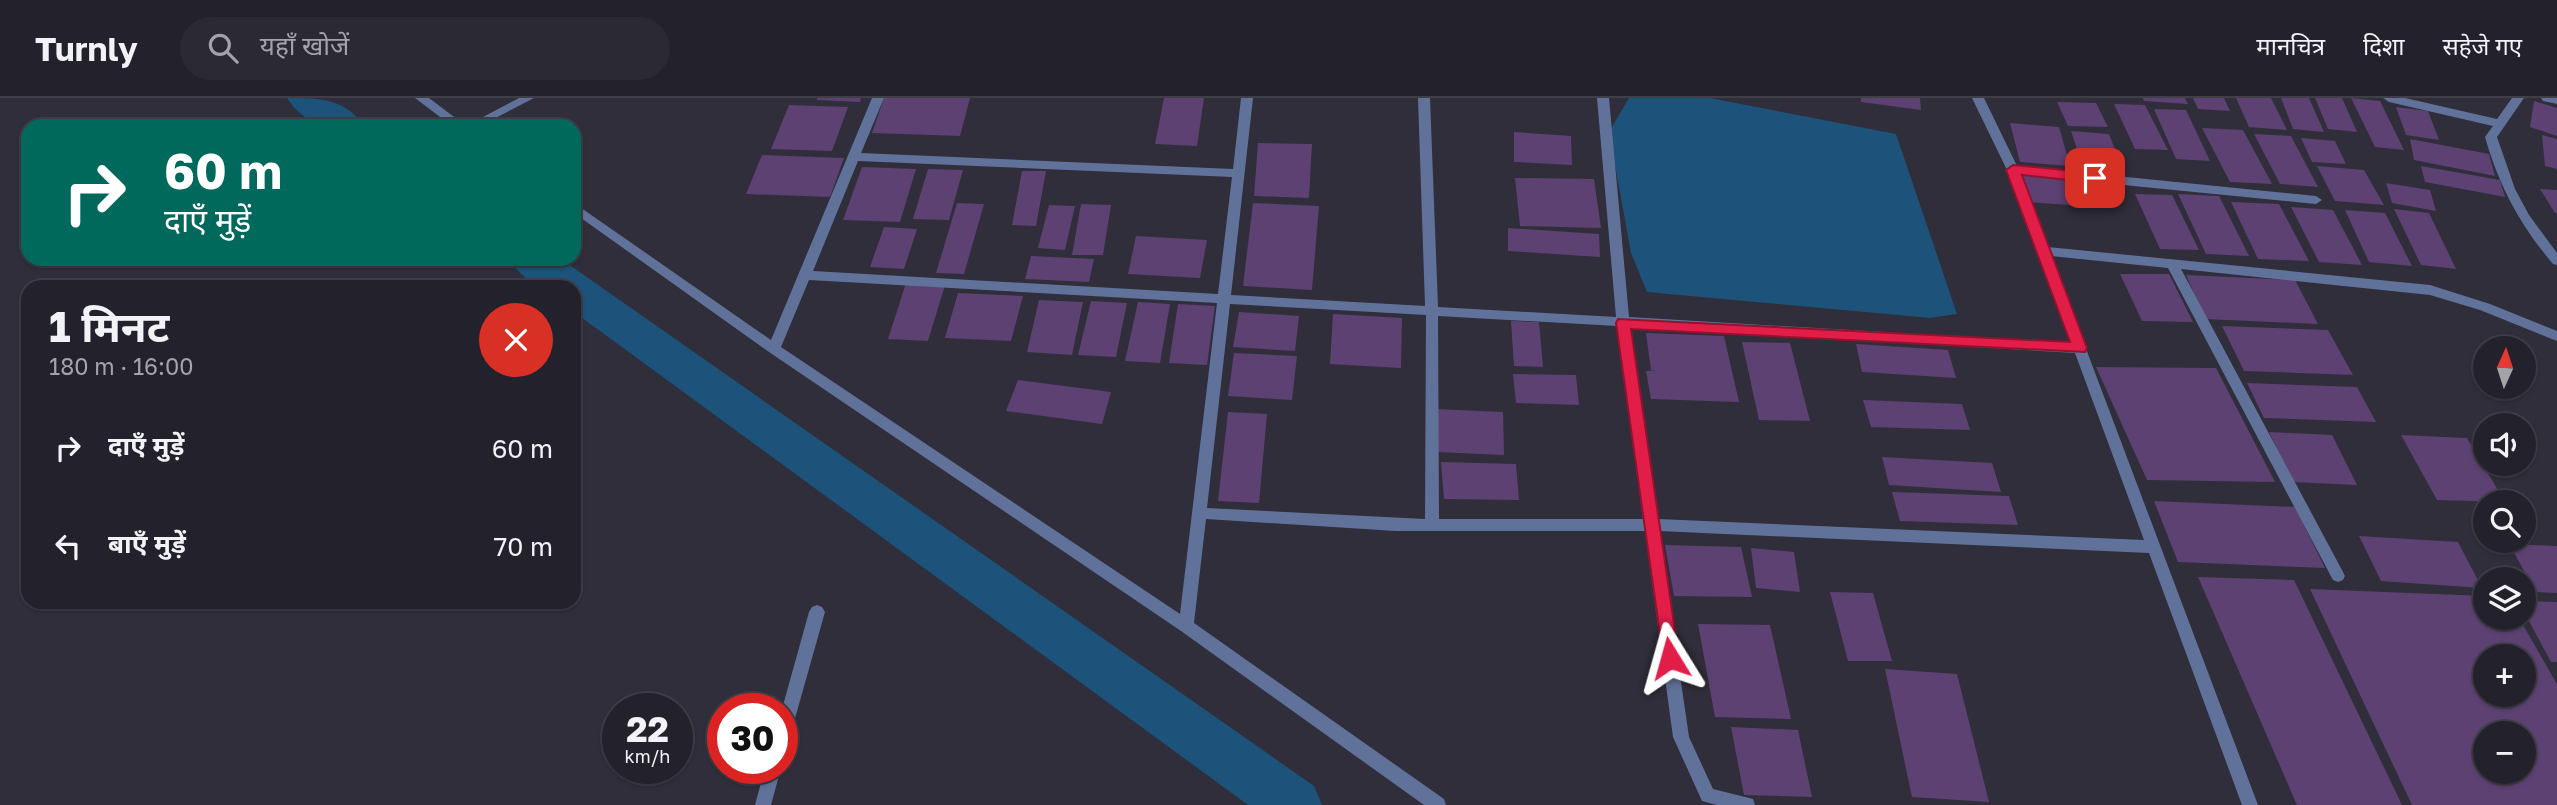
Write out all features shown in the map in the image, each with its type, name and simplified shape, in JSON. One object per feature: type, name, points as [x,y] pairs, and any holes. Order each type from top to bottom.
[{"type":"street","points":[[421,98],[450,119]]},
{"type":"street","points":[[485,119],[528,98]]},
{"type":"street","points":[[774,349],[856,157],[878,98]]},
{"type":"street","points":[[1186,626],[1247,98]]},
{"type":"street","points":[[1424,98],[1432,311],[1432,525]]},
{"type":"street","points":[[1603,98],[1623,323],[1681,737],[1709,794],[1747,805]]},
{"type":"street","points":[[1978,98],[2013,170],[2250,805]]},
{"type":"street","points":[[2389,98],[2498,123]]},
{"type":"street","points":[[2518,98],[2498,123],[2491,137],[2511,197],[2532,233],[2557,261]]},
{"type":"street","points":[[2547,98],[2557,100]]},
{"type":"street","points":[[856,157],[1238,173]]},
{"type":"street","points":[[2013,170],[2316,200]]},
{"type":"street","points":[[581,212],[774,349],[1186,626],[1438,805]]},
{"type":"street","points":[[2043,251],[2430,290],[2485,307],[2557,336]]},
{"type":"street","points":[[2172,264],[2338,576]]},
{"type":"street","points":[[804,275],[2079,348]]},
{"type":"street","points":[[1199,513],[1432,525],[1652,525],[2154,547]]},
{"type":"street","points":[[794,693],[817,612]]},
{"type":"street","points":[[763,805],[769,784]]},
{"type":"water","points":[[1629,98],[1710,98],[1896,134],[1957,314],[1930,318],[1647,292],[1631,253],[1609,132]]},
{"type":"building","points":[[817,98],[861,98],[860,102]]},
{"type":"building","points":[[884,98],[970,98],[960,136],[872,133]]},
{"type":"building","points":[[1164,98],[1204,98],[1197,146],[1155,144]]},
{"type":"building","points":[[1861,98],[1920,98],[1921,110],[1861,102]]},
{"type":"building","points":[[2143,98],[2185,98],[2188,104],[2144,101]]},
{"type":"building","points":[[2193,98],[2224,98],[2230,111],[2198,109]]},
{"type":"building","points":[[2236,98],[2271,98],[2287,130],[2249,127]]},
{"type":"building","points":[[2281,98],[2309,98],[2324,132],[2293,129]]},
{"type":"building","points":[[2315,98],[2342,98],[2357,132],[2328,129]]},
{"type":"building","points":[[2351,98],[2380,101],[2404,150],[2375,147]]},
{"type":"building","points":[[2534,101],[2557,108],[2557,136],[2530,127]]},
{"type":"building","points":[[2057,102],[2096,103],[2108,127],[2068,126]]},
{"type":"building","points":[[2114,104],[2145,105],[2168,150],[2135,149]]},
{"type":"building","points":[[789,105],[848,107],[832,151],[771,149]]},
{"type":"building","points":[[2396,107],[2428,111],[2439,140],[2406,135]]},
{"type":"building","points":[[2154,109],[2186,110],[2210,161],[2176,159]]},
{"type":"building","points":[[2010,123],[2059,127],[2070,166],[2020,162]]},
{"type":"building","points":[[2202,128],[2243,130],[2272,184],[2230,182]]},
{"type":"building","points":[[2071,131],[2109,134],[2123,170],[2083,167]]},
{"type":"building","points":[[1514,132],[1571,136],[1572,165],[1514,162]]},
{"type":"building","points":[[2254,134],[2291,136],[2318,187],[2280,184]]},
{"type":"building","points":[[2542,135],[2557,139],[2557,169],[2545,166]]},
{"type":"building","points":[[2301,138],[2335,141],[2346,164],[2312,162]]},
{"type":"building","points":[[2410,139],[2489,154],[2495,176],[2414,160]]},
{"type":"building","points":[[1258,143],[1312,144],[1309,198],[1254,196]]},
{"type":"building","points":[[762,155],[844,158],[830,197],[746,194]]},
{"type":"building","points":[[2317,166],[2364,170],[2384,205],[2335,201]]},
{"type":"building","points":[[2421,166],[2500,180],[2505,197],[2425,182]]},
{"type":"building","points":[[862,167],[916,169],[900,222],[843,220]]},
{"type":"building","points":[[928,169],[963,170],[949,220],[913,219]]},
{"type":"building","points":[[1022,171],[1046,171],[1036,226],[1012,225]]},
{"type":"building","points":[[2021,175],[2072,179],[2081,206],[2029,202]]},
{"type":"building","points":[[1515,178],[1594,179],[1601,228],[1520,226]]},
{"type":"building","points":[[2386,183],[2430,190],[2436,211],[2392,203]]},
{"type":"building","points":[[2540,189],[2557,190],[2557,213],[2555,213]]},
{"type":"building","points":[[2135,194],[2172,195],[2199,250],[2160,249]]},
{"type":"building","points":[[2178,194],[2219,196],[2249,256],[2206,254]]},
{"type":"building","points":[[2231,202],[2279,204],[2309,261],[2258,259]]},
{"type":"building","points":[[957,203],[984,204],[964,274],[936,273]]},
{"type":"building","points":[[1253,203],[1319,206],[1312,290],[1243,286]]},
{"type":"building","points":[[1081,204],[1111,205],[1103,255],[1072,255]]},
{"type":"building","points":[[1049,205],[1075,206],[1065,250],[1038,248]]},
{"type":"building","points":[[2291,207],[2333,210],[2362,265],[2319,262]]},
{"type":"building","points":[[2394,209],[2429,213],[2456,269],[2421,265]]},
{"type":"building","points":[[2345,210],[2385,213],[2412,266],[2369,262]]},
{"type":"building","points":[[884,227],[917,229],[904,269],[870,267]]},
{"type":"building","points":[[1508,228],[1599,234],[1600,257],[1508,251]]},
{"type":"building","points":[[1136,236],[1207,240],[1200,278],[1128,274]]},
{"type":"building","points":[[1031,256],[1094,259],[1089,282],[1025,279]]},
{"type":"building","points":[[2120,274],[2169,274],[2193,322],[2142,321]]},
{"type":"building","points":[[2186,275],[2295,280],[2318,324],[2205,319]]},
{"type":"building","points":[[906,283],[945,285],[928,341],[888,339]]},
{"type":"building","points":[[958,293],[1023,296],[1011,341],[945,338]]},
{"type":"building","points":[[1039,300],[1083,302],[1072,355],[1027,352]]},
{"type":"building","points":[[1091,301],[1127,303],[1116,357],[1078,355]]},
{"type":"building","points":[[1138,302],[1170,304],[1160,363],[1125,361]]},
{"type":"building","points":[[1178,304],[1215,306],[1207,365],[1169,363]]},
{"type":"building","points":[[1239,312],[1299,316],[1295,351],[1233,347]]},
{"type":"building","points":[[1333,314],[1402,318],[1401,368],[1330,364]]},
{"type":"building","points":[[1511,321],[1539,322],[1543,367],[1514,366]]},
{"type":"building","points":[[2222,326],[2328,330],[2353,375],[2244,371]]},
{"type":"building","points":[[1646,333],[1724,336],[1739,402],[1651,399],[1646,371],[1659,370],[1651,370]]},
{"type":"building","points":[[1742,342],[1790,343],[1810,421],[1759,420]]},
{"type":"building","points":[[1856,344],[1948,350],[1956,378],[1862,372]]},
{"type":"building","points":[[1234,353],[1297,356],[1292,400],[1228,396]]},
{"type":"building","points":[[2096,367],[2216,368],[2275,482],[2147,480]]},
{"type":"building","points":[[1513,374],[1576,375],[1579,405],[1516,403]]},
{"type":"building","points":[[1018,380],[1111,392],[1102,424],[1006,411]]},
{"type":"building","points":[[2247,383],[2357,387],[2376,422],[2264,418]]},
{"type":"building","points":[[1863,400],[1962,404],[1970,430],[1871,427]]},
{"type":"building","points":[[1435,409],[1503,412],[1504,455],[1436,452]]},
{"type":"building","points":[[1228,412],[1267,414],[1259,503],[1218,501]]},
{"type":"building","points":[[2269,432],[2332,435],[2357,485],[2292,482]]},
{"type":"building","points":[[2401,435],[2467,438],[2473,448],[2473,476],[2490,476],[2498,490],[2473,490],[2473,501],[2437,500]]},
{"type":"building","points":[[1882,457],[1992,463],[2001,492],[1889,485]]},
{"type":"building","points":[[1441,462],[1516,464],[1519,500],[1444,499]]},
{"type":"building","points":[[1892,492],[2009,496],[2018,525],[1900,521]]},
{"type":"building","points":[[2154,501],[2295,507],[2325,568],[2178,562]]},
{"type":"building","points":[[2359,536],[2458,542],[2473,571],[2473,587],[2381,581]]},
{"type":"building","points":[[1665,545],[1741,547],[1752,597],[1674,596]]},
{"type":"building","points":[[2536,545],[2557,546],[2557,593],[2536,592],[2536,567],[2522,567],[2514,553],[2536,553]]},
{"type":"building","points":[[1751,548],[1794,552],[1800,592],[1756,588]]},
{"type":"building","points":[[2198,577],[2294,580],[2402,805],[2297,805]]},
{"type":"building","points":[[2310,589],[2473,596],[2473,630],[2526,630],[2534,644],[2473,644],[2473,707],[2536,707],[2536,648],[2557,684],[2557,805],[2412,805]]},
{"type":"building","points":[[1830,592],[1873,593],[1892,661],[1848,661]]},
{"type":"building","points":[[2536,601],[2557,602],[2557,662],[2551,662],[2534,630],[2536,630]]},
{"type":"building","points":[[1698,624],[1770,625],[1791,719],[1715,717]]},
{"type":"building","points":[[1885,669],[1957,674],[1989,802],[1912,797]]},
{"type":"building","points":[[1731,727],[1798,730],[1812,797],[1744,795]]},
{"type":"waterway","points":[[306,98],[335,119]]},
{"type":"waterway","points":[[541,266],[560,280]]},
{"type":"waterway","points":[[581,295],[1294,805]]},
{"type":"route","points":[[1670,658],[1623,323],[2079,348],[2013,170],[2095,178]]}]
